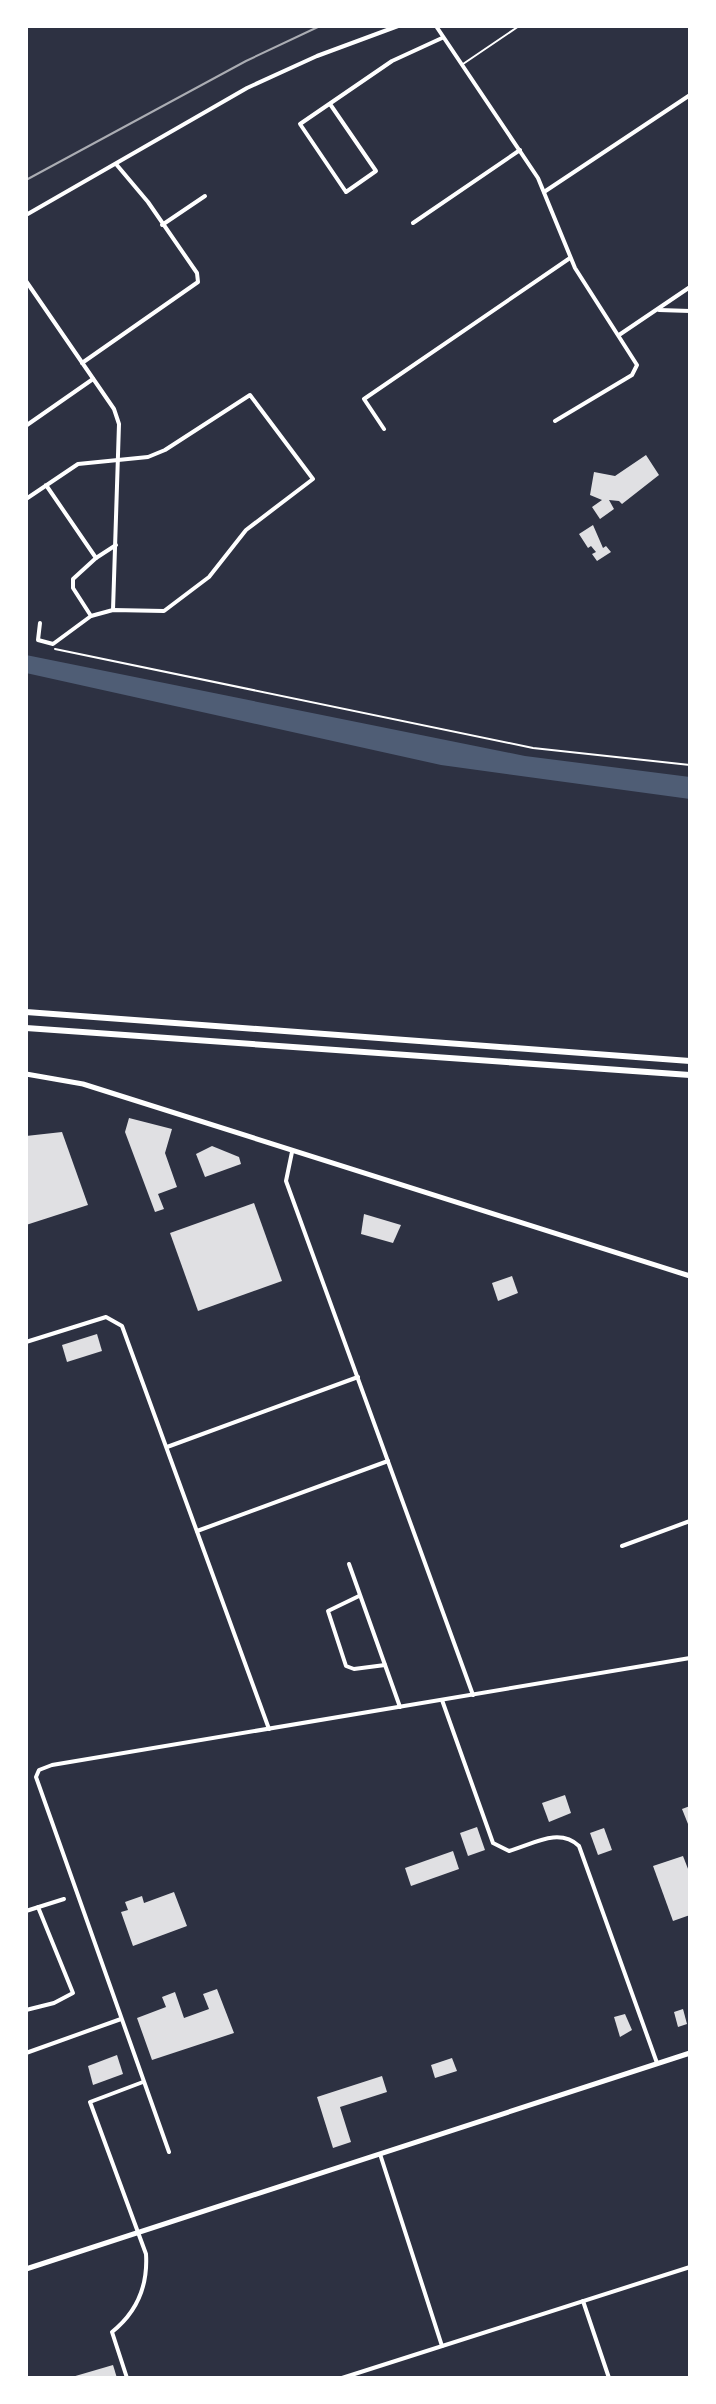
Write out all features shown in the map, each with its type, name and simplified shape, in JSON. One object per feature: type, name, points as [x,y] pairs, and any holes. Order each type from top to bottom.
[{"type":"highway","points":[[26,1012],[690,1061]]},
{"type":"highway","points":[[26,1028],[690,1075]]},
{"type":"street","points":[[26,215],[247,88],[317,56],[398,26]]},
{"type":"street","points":[[436,26],[520,150],[544,192],[570,258],[635,360],[636,370],[555,421]]},
{"type":"street","points":[[330,104],[376,171],[346,192],[300,124],[392,61],[442,38]]},
{"type":"street","points":[[544,192],[690,95]]},
{"type":"street","points":[[413,223],[520,150]]},
{"type":"street","points":[[82,363],[198,282],[197,273],[116,164]]},
{"type":"street","points":[[162,225],[205,196]]},
{"type":"street","points":[[384,429],[364,399],[570,258]]},
{"type":"street","points":[[26,281],[93,379],[119,424],[113,610]]},
{"type":"street","points":[[619,335],[690,287]]},
{"type":"street","points":[[657,310],[690,311]]},
{"type":"street","points":[[27,425],[93,379]]},
{"type":"street","points":[[26,499],[78,464],[148,457],[165,450],[250,395],[313,479],[246,530],[209,577],[164,611],[113,610],[91,616],[53,644],[38,640],[40,623]]},
{"type":"street","points":[[46,485],[96,558]]},
{"type":"street","points":[[91,616],[72,583],[78,571],[116,545]]},
{"type":"street","points":[[26,1074],[83,1084],[690,1276]]},
{"type":"street","points":[[292,1152],[286,1181],[473,1695]]},
{"type":"street","points":[[26,1342],[106,1317],[122,1326],[269,1729]]},
{"type":"street","points":[[167,1447],[358,1377]]},
{"type":"street","points":[[197,1531],[388,1461]]},
{"type":"street","points":[[622,1546],[690,1521]]},
{"type":"street","points":[[349,1564],[400,1707]]},
{"type":"street","points":[[360,1596],[328,1611],[338,1648],[350,1668],[385,1665]]},
{"type":"street","points":[[169,2152],[36,1777],[41,1768],[690,1658]]},
{"type":"street","points":[[442,1700],[493,1843],[509,1851],[558,1835],[570,1837],[579,1846],[657,2064]]},
{"type":"street","points":[[26,1911],[64,1899]]},
{"type":"street","points":[[26,2010],[54,2003],[73,1993],[38,1907]]},
{"type":"street","points":[[26,2053],[121,2019]]},
{"type":"street","points":[[26,2269],[690,2053]]},
{"type":"street","points":[[127,2378],[112,2332],[135,2308],[144,2287],[146,2254],[90,2102],[143,2082]]},
{"type":"street","points":[[380,2154],[442,2346]]},
{"type":"street","points":[[342,2378],[690,2267]]},
{"type":"street","points":[[583,2301],[609,2378]]},
{"type":"lane","points":[[462,65],[519,26]]},
{"type":"path","points":[[50,648],[533,748],[690,765]]},
{"type":"water","points":[[26,655],[525,756],[690,777],[690,799],[441,765],[26,673]]},
{"type":"building","points":[[646,455],[659,475],[622,504],[609,500],[614,509],[600,519],[592,507],[602,500],[590,495],[594,472],[615,476]]},
{"type":"building","points":[[593,525],[603,548],[606,546],[611,552],[597,561],[592,554],[596,552],[591,546],[588,548],[579,534]]},
{"type":"building","points":[[129,1118],[172,1129],[165,1153],[177,1187],[158,1194],[164,1209],[155,1212],[125,1132]]},
{"type":"building","points":[[62,1132],[88,1205],[26,1225],[26,1136]]},
{"type":"building","points":[[212,1146],[239,1157],[241,1164],[205,1177],[196,1154]]},
{"type":"building","points":[[254,1203],[282,1281],[198,1311],[170,1233]]},
{"type":"building","points":[[364,1214],[401,1225],[393,1243],[361,1234]]},
{"type":"building","points":[[512,1276],[518,1293],[498,1301],[492,1283]]},
{"type":"building","points":[[97,1334],[102,1351],[67,1362],[62,1345]]},
{"type":"building","points":[[565,1795],[571,1813],[549,1822],[542,1803]]},
{"type":"building","points":[[690,1806],[690,1829],[682,1809]]},
{"type":"building","points":[[477,1827],[485,1850],[468,1856],[460,1833]]},
{"type":"building","points":[[604,1828],[612,1850],[598,1855],[590,1833]]},
{"type":"building","points":[[453,1851],[459,1869],[411,1886],[405,1868]]},
{"type":"building","points":[[683,1856],[690,1874],[690,1915],[673,1921],[653,1866]]},
{"type":"building","points":[[174,1892],[187,1926],[133,1946],[121,1912],[128,1910],[125,1902],[142,1896],[144,1903]]},
{"type":"building","points":[[217,1989],[234,2033],[152,2060],[137,2018],[166,2007],[162,1997],[175,1992],[184,2018],[209,2009],[203,1994]]},
{"type":"building","points":[[683,2009],[687,2024],[678,2027],[674,2012]]},
{"type":"building","points":[[625,2014],[632,2030],[620,2037],[614,2017]]},
{"type":"building","points":[[117,2055],[123,2074],[93,2085],[88,2066]]},
{"type":"building","points":[[452,2058],[457,2071],[435,2078],[431,2065]]},
{"type":"building","points":[[382,2076],[387,2092],[340,2107],[351,2142],[333,2148],[317,2097]]},
{"type":"building","points":[[113,2365],[117,2378],[72,2378],[72,2377]]},
{"type":"tram line","points":[[26,180],[246,61],[320,26]]}]
